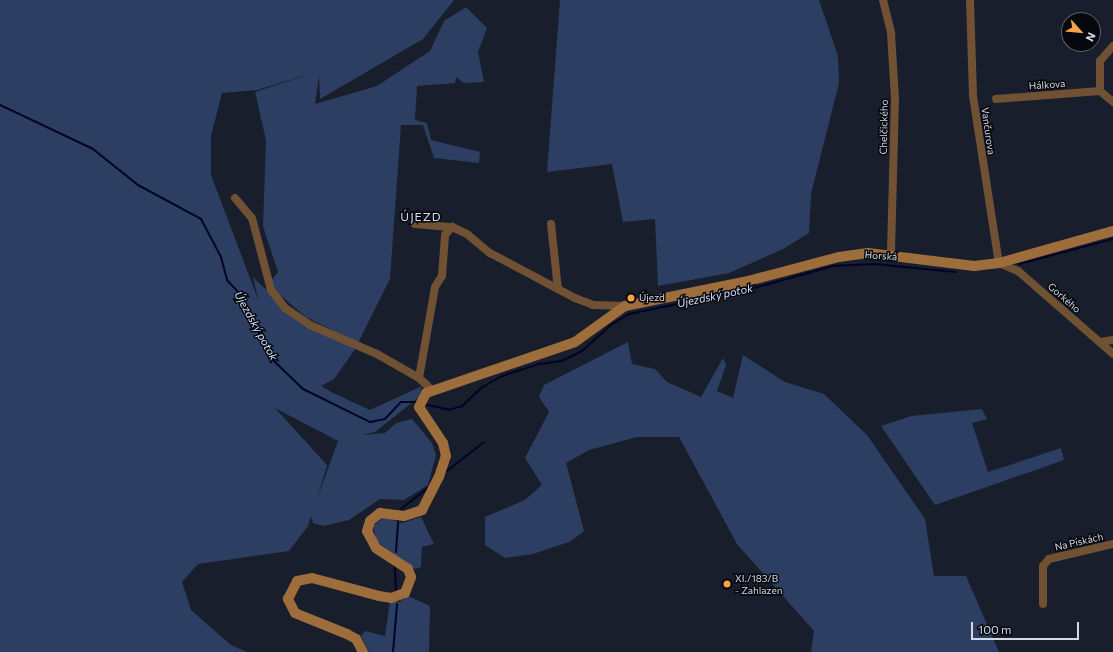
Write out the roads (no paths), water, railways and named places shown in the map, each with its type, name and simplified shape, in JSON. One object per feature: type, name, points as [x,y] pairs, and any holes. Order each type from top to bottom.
[{"type":"street","name":"Chelčického","points":[[883,0],[891,33],[895,100],[891,256]]},
{"type":"street","name":"Vančurova","points":[[970,0],[973,96],[999,263]]},
{"type":"street","points":[[1113,46],[1100,61],[1100,91],[1113,102]]},
{"type":"street","name":"Hálkova","points":[[996,99],[1100,91]]},
{"type":"street","points":[[235,198],[252,218],[271,290],[285,308],[310,325],[377,354],[419,378],[432,390]]},
{"type":"street","points":[[415,224],[452,227],[530,277],[593,305],[625,306]]},
{"type":"street","points":[[551,224],[558,289]]},
{"type":"street","points":[[419,378],[435,286],[442,276],[445,235],[452,227]]},
{"type":"street","name":"Horská","points":[[625,306],[748,281],[839,257],[868,254],[955,265],[999,263],[1113,231]]},
{"type":"street","name":"Gorkého","points":[[999,263],[1018,271],[1113,354]]},
{"type":"street","points":[[363,652],[356,639],[295,613],[288,599],[297,581],[312,578],[391,598],[405,593],[411,577],[408,569],[376,548],[367,531],[370,521],[380,513],[404,516],[422,510],[437,482],[446,456],[443,443],[420,403],[432,390],[462,384],[575,342],[625,306]]},
{"type":"street","points":[[1100,342],[1113,340]]},
{"type":"street","name":"Na Pískách","points":[[1043,604],[1043,566],[1049,559],[1113,544]]},
{"type":"waterway","name":"Újezdský potok","points":[[0,105],[93,149],[138,185],[201,219],[221,257],[227,280],[239,293],[273,360],[303,389],[370,422],[385,419],[401,402],[418,402]]},
{"type":"waterway","name":"Újezdský potok","points":[[1019,264],[1113,239]]},
{"type":"waterway","name":"Újezdský potok","points":[[424,404],[449,410],[462,406],[481,388],[502,376],[540,364],[561,361],[582,351],[612,324],[629,314],[758,287],[833,266],[874,264],[956,272]]},
{"type":"waterway","points":[[447,471],[484,442]]},
{"type":"waterway","points":[[401,509],[428,488]]},
{"type":"waterway","points":[[396,552],[398,521]]},
{"type":"waterway","points":[[395,566],[396,592]]},
{"type":"waterway","points":[[393,652],[397,604]]},
{"type":"place","name":"Újezd","points":[[631,298]]},
{"type":"place","name":"XI./183/B - Zahlazen","points":[[727,584]]},
{"type":"district","name":"ÚJEZD","points":[[421,217]]}]
